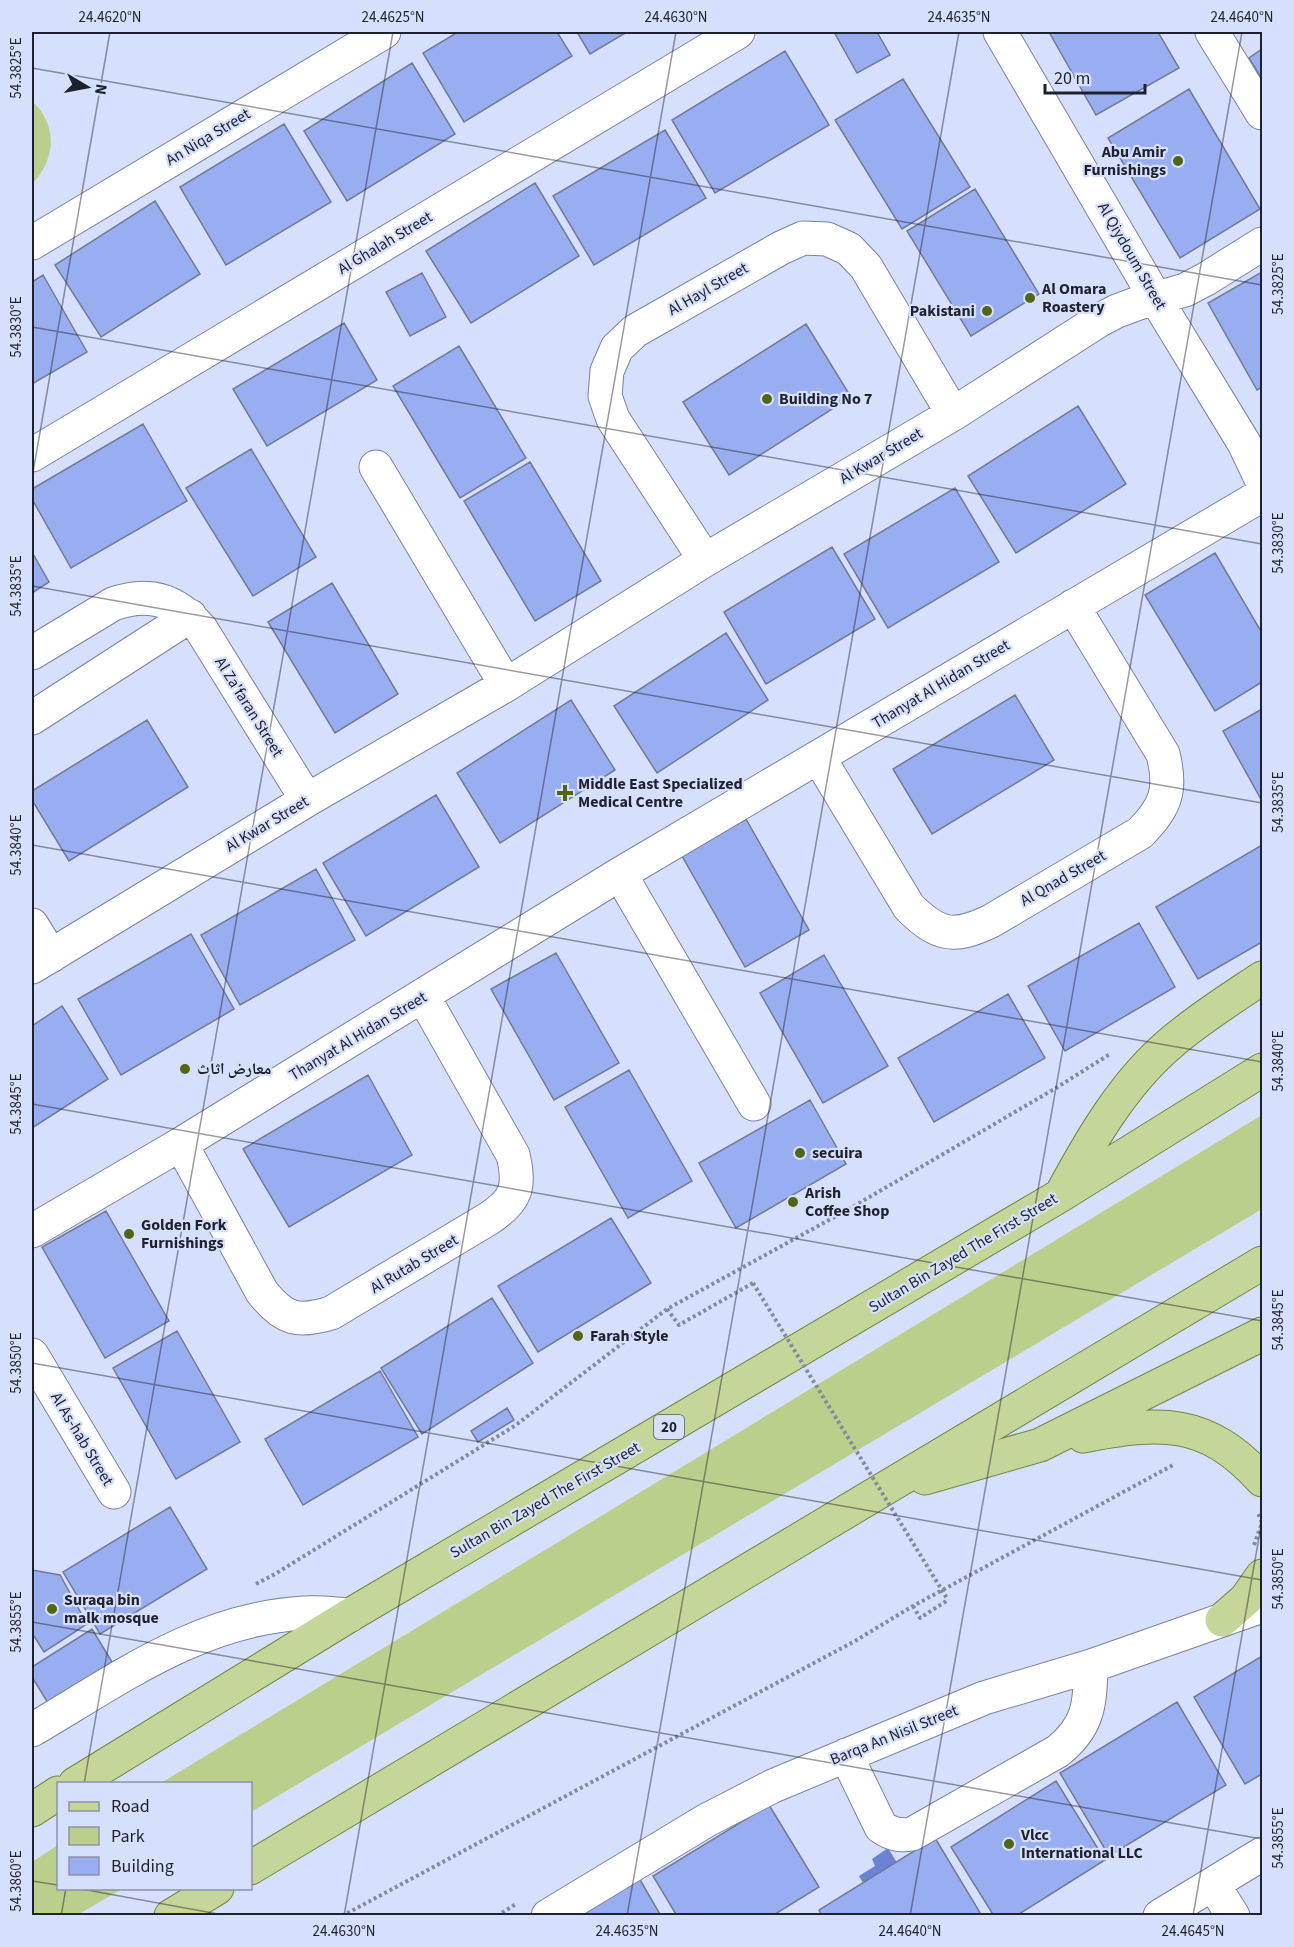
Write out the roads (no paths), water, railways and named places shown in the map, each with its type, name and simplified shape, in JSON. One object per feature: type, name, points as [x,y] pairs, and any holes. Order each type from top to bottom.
[{"type":"main road","points":[[1061,1195],[1087,1146],[1112,1109],[1140,1075],[1171,1043],[1263,978]]},
{"type":"main road","name":"Sultan Bin Zayed The First Street","points":[[78,1782],[350,1615],[1061,1195],[1263,1070]]},
{"type":"main road","points":[[252,1867],[1263,1263]]},
{"type":"main road","points":[[1040,1445],[1263,1334]]},
{"type":"main road","points":[[880,1492],[1040,1445],[1121,1428],[1154,1425],[1186,1430],[1216,1441],[1244,1459],[1263,1479]]},
{"type":"main road","points":[[1222,1620],[1246,1599],[1263,1576]]},
{"type":"main road","points":[[32,1810],[57,1794]]},
{"type":"main road","points":[[171,1916],[214,1890]]},
{"type":"street","name":"An Niqa Street","points":[[32,243],[384,32]]},
{"type":"street","name":"Al Ghalah Street","points":[[32,454],[738,32]]},
{"type":"street","name":"Al Qiydoum Street","points":[[1000,32],[1156,299],[1253,438],[1263,481]]},
{"type":"street","points":[[1214,32],[1263,114]]},
{"type":"street","name":"Al Hayl Street","points":[[705,560],[613,419],[605,396],[607,371],[617,348],[635,331],[781,248],[803,238],[828,238],[849,249],[866,267],[953,414]]},
{"type":"street","name":"Al Kwar Street","points":[[41,962],[307,800],[506,685],[705,560],[953,414],[1098,321],[1117,311],[1185,290],[1263,244]]},
{"type":"street","points":[[376,467],[506,685]]},
{"type":"street","name":"Thanyat Al Hidan Street","points":[[32,1231],[181,1144],[620,874],[1263,495]]},
{"type":"street","name":"Al Za'faran Street","points":[[32,653],[113,604],[126,600],[153,598],[173,604],[190,616],[201,629],[307,800]]},
{"type":"street","name":"Al Qnad Street","points":[[819,758],[909,907],[925,923],[947,932],[970,931],[991,921],[1140,833],[1156,818],[1166,798],[1168,776],[1163,754],[1073,606]]},
{"type":"street","points":[[32,718],[190,616]]},
{"type":"street","points":[[620,874],[754,1104]]},
{"type":"street","points":[[32,925],[41,962]]},
{"type":"street","name":"Al Rutab Street","points":[[181,1144],[262,1292],[274,1308],[292,1317],[312,1319],[331,1313],[488,1219],[504,1209],[514,1192],[517,1173],[513,1155],[423,996]]},
{"type":"street","name":"Al As-hab Street","points":[[32,1354],[114,1492]]},
{"type":"street","name":"Barqa An Nisil Street","points":[[548,1916],[706,1820],[773,1786],[984,1698],[1091,1666],[1263,1606]]},
{"type":"street","points":[[32,1730],[174,1647],[205,1634],[238,1623],[272,1616],[306,1612],[350,1615]]},
{"type":"street","points":[[846,1755],[881,1827],[901,1836],[912,1834],[1069,1743],[1088,1710],[1091,1666]]},
{"type":"street","points":[[1160,1916],[1263,1854]]},
{"type":"street","points":[[1213,1884],[1233,1916]]},
{"type":"water","points":[[888,1848],[907,1879],[873,1900],[859,1876],[875,1866],[872,1859]]},
{"type":"place","name":"Abu Amir Furnishings","points":[[1178,161]]},
{"type":"place","name":"Al Omara Roastery","points":[[1030,298]]},
{"type":"place","name":"Pakistani","points":[[987,311]]},
{"type":"place","name":"Building No 7","points":[[767,399]]},
{"type":"place","name":"Middle East Specialized Medical Centre","points":[[565,793]]},
{"type":"place","name":"معارض اثاث","points":[[185,1069]]},
{"type":"place","name":"secuira","points":[[800,1153]]},
{"type":"place","name":"Arish Coffee Shop","points":[[793,1202]]},
{"type":"place","name":"Golden Fork Furnishings","points":[[129,1234]]},
{"type":"place","name":"Farah Style","points":[[578,1336]]},
{"type":"place","name":"Suraqa bin malk mosque","points":[[52,1609]]},
{"type":"place","name":"Vlcc International LLC","points":[[1009,1844]]}]
